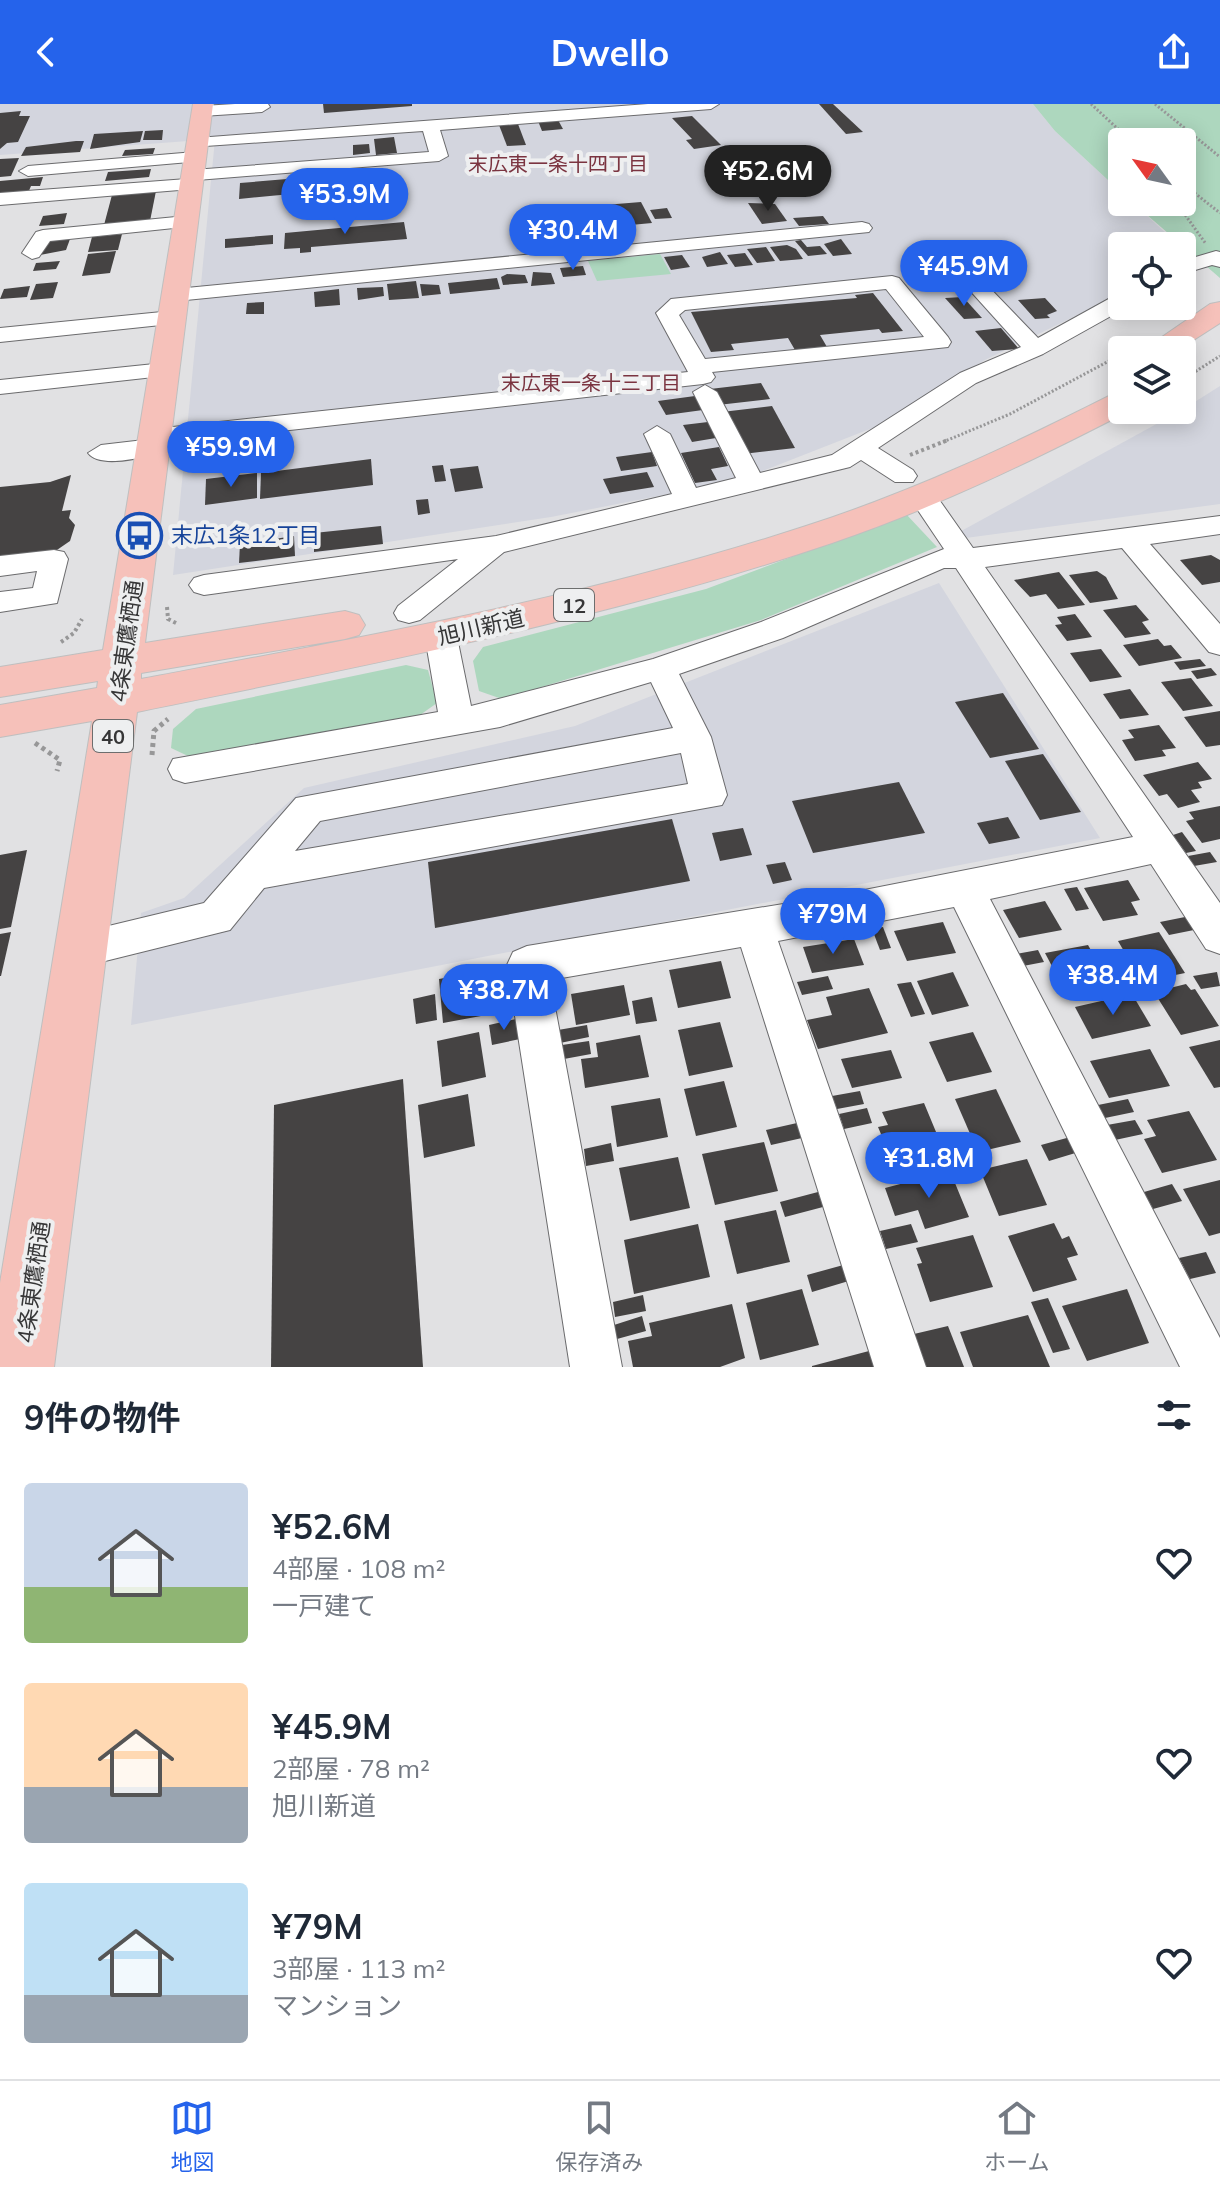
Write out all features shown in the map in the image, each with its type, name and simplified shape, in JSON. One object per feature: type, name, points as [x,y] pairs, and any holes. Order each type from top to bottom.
[{"type":"highway","name":"4条東鷹栖通","points":[[20,1367],[195,157]]},
{"type":"highway","points":[[1180,336],[1220,310]]},
{"type":"highway","points":[[1196,356],[1220,341]]},
{"type":"highway","name":"旭川新道","points":[[11,728],[120,681],[635,563],[777,521],[905,479],[1004,435],[1108,380]]},
{"type":"highway","name":"旭川新道","points":[[0,682],[120,681],[441,637],[666,582],[800,541],[905,479],[1004,462],[1108,409]]},
{"type":"street","points":[[0,199],[195,157],[433,115],[711,104]]},
{"type":"street","points":[[32,253],[43,236],[195,157],[262,107]]},
{"type":"street","points":[[28,171],[195,157],[439,156],[433,115]]},
{"type":"street","points":[[0,335],[174,306],[862,228]]},
{"type":"street","points":[[1196,264],[1218,259]]},
{"type":"street","points":[[101,453],[154,442],[703,377],[697,367],[667,313],[679,304],[892,282],[940,342],[697,367]]},
{"type":"street","points":[[976,285],[1035,349]]},
{"type":"street","points":[[204,585],[496,545],[753,485],[841,461],[968,378],[1035,349],[1108,309]]},
{"type":"street","points":[[6,387],[31,332]]},
{"type":"street","points":[[6,387],[164,370]]},
{"type":"street","points":[[705,392],[753,485]]},
{"type":"street","points":[[657,434],[688,500]]},
{"type":"street","points":[[862,449],[905,479],[967,558],[1220,936]]},
{"type":"street","points":[[185,769],[500,714],[660,668],[772,630],[940,559],[997,557],[1220,525]]},
{"type":"street","points":[[1129,538],[1220,644]]},
{"type":"street","points":[[409,613],[496,545]]},
{"type":"street","points":[[0,566],[54,559],[46,596],[0,602]]},
{"type":"street","points":[[441,637],[457,722]]},
{"type":"street","points":[[254,874],[709,795],[694,737],[660,668]]},
{"type":"street","points":[[81,949],[216,918],[309,808],[694,737]]},
{"type":"street","points":[[596,1367],[527,965],[755,930],[965,890],[1159,847]]},
{"type":"street","points":[[965,890],[1207,1367]]},
{"type":"street","points":[[755,930],[900,1367]]},
{"type":"path","points":[[1091,104],[1117,128]]},
{"type":"path","points":[[1155,104],[1220,157]]},
{"type":"path","points":[[1196,194],[1220,213]]},
{"type":"path","points":[[1186,216],[1218,259]]},
{"type":"path","points":[[1196,371],[1220,356]]},
{"type":"path","points":[[905,479],[1010,414],[1108,362]]},
{"type":"path","points":[[51,648],[74,633],[82,619]]},
{"type":"path","points":[[152,755],[154,731],[176,712]]},
{"type":"path","points":[[11,728],[60,760],[57,771]]},
{"type":"shaded area","points":[[0,104],[1033,104],[1055,131],[1108,180],[1108,216],[1147,216],[1165,232],[1108,232],[1108,299],[1102,303],[985,360],[880,425],[740,480],[551,517],[173,575],[215,139],[0,155]]},
{"type":"shaded area","points":[[1220,386],[1220,504],[943,541],[1156,424],[1196,424],[1196,401]]},
{"type":"shaded area","points":[[939,583],[1100,838],[131,1025],[141,913],[184,898],[304,788],[575,726]]},
{"type":"green space","points":[[1033,104],[1220,104],[1220,278],[1196,257],[1196,232],[1167,232],[1148,216],[1196,216],[1196,128],[1108,128],[1108,180],[1055,131]]},
{"type":"green space","points":[[660,254],[671,274],[597,281],[588,261]]},
{"type":"green space","points":[[906,514],[937,547],[761,620],[502,699],[479,691],[473,661],[483,647],[706,589]]},
{"type":"green space","points":[[406,665],[428,670],[437,703],[420,715],[188,756],[171,748],[173,729],[196,709]]},
{"type":"building","points":[[323,104],[412,104],[412,106],[324,113]]},
{"type":"building","points":[[819,104],[833,104],[863,132],[846,134]]},
{"type":"building","points":[[21,111],[19,116],[30,116],[18,142],[7,143],[0,149],[0,113]]},
{"type":"building","points":[[692,116],[721,145],[694,149],[686,140],[692,139],[672,118]]},
{"type":"building","points":[[558,120],[563,129],[542,131],[538,121]]},
{"type":"building","points":[[518,124],[526,145],[507,146],[499,125]]},
{"type":"building","points":[[163,130],[162,140],[143,140],[145,131]]},
{"type":"building","points":[[143,131],[140,142],[90,149],[94,134]]},
{"type":"building","points":[[394,137],[397,153],[376,155],[374,139]]},
{"type":"building","points":[[84,141],[80,152],[21,156],[26,147]]},
{"type":"building","points":[[369,144],[370,153],[353,155],[353,145]]},
{"type":"building","points":[[155,148],[153,154],[122,156],[125,150]]},
{"type":"building","points":[[721,157],[743,172],[732,174],[710,159]]},
{"type":"building","points":[[19,158],[11,176],[0,177],[0,159]]},
{"type":"building","points":[[151,169],[149,177],[105,181],[108,172]]},
{"type":"building","points":[[753,175],[766,184],[751,188],[739,178]]},
{"type":"building","points":[[43,177],[40,186],[31,186],[28,193],[0,195],[0,181]]},
{"type":"building","points":[[319,178],[320,186],[312,187],[312,192],[239,199],[240,183]]},
{"type":"building","points":[[404,188],[406,197],[396,198],[396,202],[330,204],[329,194]]},
{"type":"building","points":[[156,191],[150,221],[104,225],[112,195]]},
{"type":"building","points":[[641,202],[652,223],[577,230],[568,208]]},
{"type":"building","points":[[748,203],[775,204],[787,221],[762,224]]},
{"type":"building","points":[[559,207],[565,221],[546,223],[540,209]]},
{"type":"building","points":[[667,208],[672,218],[655,219],[650,210]]},
{"type":"building","points":[[67,213],[64,224],[39,226],[43,216]]},
{"type":"building","points":[[823,216],[829,224],[799,226],[793,218]]},
{"type":"building","points":[[404,222],[407,239],[311,247],[311,252],[300,253],[300,248],[284,249],[285,233]]},
{"type":"building","points":[[567,226],[573,240],[553,242],[548,227]]},
{"type":"building","points":[[122,234],[118,250],[88,252],[92,237]]},
{"type":"building","points":[[273,235],[273,244],[225,248],[225,239]]},
{"type":"building","points":[[602,236],[606,245],[583,247],[580,238]]},
{"type":"building","points":[[540,237],[549,240],[552,248],[531,250],[527,239]]},
{"type":"building","points":[[70,239],[66,250],[40,255],[45,241]]},
{"type":"building","points":[[841,239],[852,254],[833,256],[824,244]]},
{"type":"building","points":[[801,240],[807,247],[820,246],[827,254],[808,256],[795,241]]},
{"type":"building","points":[[787,245],[796,249],[803,259],[780,261],[770,247]]},
{"type":"building","points":[[766,247],[775,261],[757,263],[747,249]]},
{"type":"building","points":[[116,251],[110,273],[82,276],[88,254]]},
{"type":"building","points":[[720,252],[728,264],[707,267],[702,257]]},
{"type":"building","points":[[745,253],[753,265],[735,267],[727,255]]},
{"type":"building","points":[[682,255],[690,267],[671,270],[664,257]]},
{"type":"building","points":[[60,261],[56,269],[33,271],[36,263]]},
{"type":"building","points":[[583,266],[586,275],[563,277],[560,268]]},
{"type":"building","points":[[533,272],[551,273],[555,284],[531,286]]},
{"type":"building","points":[[507,274],[525,275],[528,283],[503,285],[501,277]]},
{"type":"building","points":[[497,278],[500,289],[450,294],[448,283]]},
{"type":"building","points":[[416,281],[419,298],[389,300],[387,284]]},
{"type":"building","points":[[58,282],[53,298],[30,300],[36,284]]},
{"type":"building","points":[[420,284],[439,285],[441,294],[422,296]]},
{"type":"building","points":[[30,286],[27,297],[0,299],[4,289]]},
{"type":"building","points":[[383,287],[384,296],[358,300],[357,288]]},
{"type":"building","points":[[339,289],[340,305],[315,307],[314,292]]},
{"type":"building","points":[[873,293],[903,331],[882,333],[879,329],[820,335],[827,347],[795,350],[788,338],[731,344],[734,350],[711,352],[691,312],[857,298],[855,295]]},
{"type":"building","points":[[963,297],[982,318],[964,319],[945,298]]},
{"type":"building","points":[[1045,298],[1057,311],[1047,315],[1050,318],[1035,319],[1018,300]]},
{"type":"building","points":[[264,302],[264,314],[246,314],[247,303]]},
{"type":"building","points":[[1001,328],[1019,349],[992,351],[975,331]]},
{"type":"building","points":[[761,383],[770,399],[718,405],[710,389]]},
{"type":"building","points":[[695,396],[703,410],[666,415],[658,401]]},
{"type":"building","points":[[772,406],[795,448],[743,454],[722,412]]},
{"type":"building","points":[[708,422],[716,438],[692,442],[683,425]]},
{"type":"building","points":[[719,447],[728,466],[711,469],[717,480],[695,483],[681,453]]},
{"type":"building","points":[[652,452],[657,466],[621,471],[616,457]]},
{"type":"building","points":[[371,459],[373,485],[260,499],[261,473]]},
{"type":"building","points":[[443,465],[446,481],[435,482],[432,466]]},
{"type":"building","points":[[478,466],[483,488],[455,492],[450,469]]},
{"type":"building","points":[[647,472],[654,487],[610,494],[603,479]]},
{"type":"building","points":[[257,473],[257,498],[205,505],[206,479]]},
{"type":"building","points":[[71,475],[62,511],[71,510],[69,518],[75,525],[70,541],[54,552],[0,559],[0,487],[50,482]]},
{"type":"building","points":[[428,499],[430,513],[418,515],[416,500]]},
{"type":"building","points":[[381,526],[383,544],[314,552],[314,533]]},
{"type":"building","points":[[294,536],[295,556],[239,563],[240,544]]},
{"type":"building","points":[[1211,555],[1220,560],[1220,582],[1202,585],[1180,560]]},
{"type":"building","points":[[1097,571],[1106,577],[1118,599],[1090,603],[1069,575]]},
{"type":"building","points":[[1059,572],[1085,605],[1058,609],[1046,594],[1030,597],[1014,580]]},
{"type":"building","points":[[1136,605],[1149,620],[1142,622],[1151,634],[1125,638],[1103,610]]},
{"type":"building","points":[[1075,614],[1092,637],[1067,641],[1055,625],[1062,624],[1057,617]]},
{"type":"building","points":[[1158,639],[1164,646],[1171,645],[1182,658],[1139,666],[1123,645]]},
{"type":"building","points":[[1101,649],[1122,677],[1090,682],[1070,653]]},
{"type":"building","points":[[1200,659],[1206,666],[1180,670],[1174,662]]},
{"type":"building","points":[[1211,668],[1217,675],[1197,679],[1191,671]]},
{"type":"building","points":[[1191,678],[1213,706],[1183,711],[1161,682]]},
{"type":"building","points":[[1130,689],[1149,715],[1120,719],[1103,694]]},
{"type":"building","points":[[1003,693],[1039,749],[990,758],[955,702]]},
{"type":"building","points":[[1220,711],[1220,745],[1206,747],[1184,717]]},
{"type":"building","points":[[1159,725],[1176,748],[1162,750],[1166,756],[1135,761],[1122,740],[1134,738],[1128,730]]},
{"type":"building","points":[[1043,754],[1081,812],[1040,820],[1005,761]]},
{"type":"building","points":[[1198,762],[1212,779],[1198,782],[1202,788],[1191,790],[1200,802],[1178,808],[1167,794],[1159,796],[1143,775]]},
{"type":"building","points":[[899,782],[925,833],[813,853],[792,801]]},
{"type":"building","points":[[1220,806],[1220,839],[1202,843],[1186,821],[1194,819],[1189,812]]},
{"type":"building","points":[[1008,817],[1020,838],[989,844],[977,823]]},
{"type":"building","points":[[672,819],[690,881],[435,928],[428,862]]},
{"type":"building","points":[[743,828],[752,855],[720,861],[712,833]]},
{"type":"building","points":[[1182,832],[1196,851],[1186,853],[1173,835]]},
{"type":"building","points":[[27,850],[11,927],[0,929],[0,855]]},
{"type":"building","points":[[1210,852],[1217,862],[1194,866],[1188,856]]},
{"type":"building","points":[[785,862],[792,880],[773,884],[766,865]]},
{"type":"building","points":[[1128,880],[1140,900],[1131,902],[1138,915],[1103,921],[1084,888]]},
{"type":"building","points":[[1077,887],[1089,909],[1076,911],[1064,889]]},
{"type":"building","points":[[1045,901],[1062,930],[1019,938],[1003,910]]},
{"type":"building","points":[[1190,916],[1199,929],[1169,935],[1160,922]]},
{"type":"building","points":[[943,922],[956,953],[907,961],[894,931]]},
{"type":"building","points":[[883,927],[891,948],[880,950],[872,929]]},
{"type":"building","points":[[11,932],[1,976],[0,976],[0,934]]},
{"type":"building","points":[[1159,932],[1185,973],[1142,982],[1118,941]]},
{"type":"building","points":[[854,939],[864,965],[812,973],[803,947]]},
{"type":"building","points":[[1088,945],[1108,981],[1064,989],[1045,953]]},
{"type":"building","points":[[1038,950],[1044,962],[1023,966],[1016,954]]},
{"type":"building","points":[[721,961],[731,998],[678,1008],[669,970]]},
{"type":"building","points":[[506,967],[509,989],[487,994],[488,1002],[479,1004],[481,1016],[443,1023],[439,979]]},
{"type":"building","points":[[1126,971],[1135,986],[1122,989],[1113,974]]},
{"type":"building","points":[[953,972],[969,1006],[932,1015],[917,981]]},
{"type":"building","points":[[1217,972],[1220,986],[1201,989],[1193,976]]},
{"type":"building","points":[[828,976],[833,989],[802,995],[797,982]]},
{"type":"building","points":[[911,982],[925,1014],[911,1017],[897,984]]},
{"type":"building","points":[[1186,984],[1191,990],[1195,989],[1219,1026],[1181,1035],[1154,992]]},
{"type":"building","points":[[624,985],[630,1015],[576,1025],[571,994]]},
{"type":"building","points":[[869,988],[888,1033],[818,1049],[807,1020],[832,1015],[826,997]]},
{"type":"building","points":[[435,994],[437,1020],[416,1024],[413,999]]},
{"type":"building","points":[[1132,994],[1151,1026],[1092,1039],[1075,1007]]},
{"type":"building","points":[[652,997],[657,1021],[636,1024],[632,1001]]},
{"type":"building","points":[[516,1019],[520,1039],[492,1045],[489,1025]]},
{"type":"building","points":[[720,1022],[733,1067],[689,1076],[678,1030]]},
{"type":"building","points":[[587,1025],[589,1037],[560,1043],[558,1030]]},
{"type":"building","points":[[479,1032],[486,1077],[442,1087],[437,1041]]},
{"type":"building","points":[[973,1032],[992,1072],[947,1082],[929,1042]]},
{"type":"building","points":[[640,1035],[649,1077],[585,1088],[581,1059],[598,1057],[596,1043]]},
{"type":"building","points":[[1220,1040],[1220,1087],[1214,1088],[1189,1047]]},
{"type":"building","points":[[589,1041],[591,1054],[564,1059],[562,1045]]},
{"type":"building","points":[[1150,1049],[1170,1086],[1109,1098],[1090,1061]]},
{"type":"building","points":[[891,1050],[902,1078],[852,1088],[841,1059]]},
{"type":"building","points":[[403,1079],[423,1367],[271,1367],[274,1105]]},
{"type":"building","points":[[724,1081],[737,1127],[696,1136],[684,1089]]},
{"type":"building","points":[[996,1089],[1021,1142],[978,1152],[955,1099]]},
{"type":"building","points":[[860,1091],[864,1104],[837,1109],[832,1096]]},
{"type":"building","points":[[468,1094],[475,1146],[424,1158],[418,1105]]},
{"type":"building","points":[[660,1098],[668,1137],[617,1147],[611,1106]]},
{"type":"building","points":[[1128,1099],[1134,1112],[1105,1118],[1098,1105]]},
{"type":"building","points":[[924,1103],[946,1156],[903,1166],[895,1143],[886,1146],[878,1127],[888,1125],[882,1112]]},
{"type":"building","points":[[867,1108],[872,1123],[844,1129],[839,1114]]},
{"type":"building","points":[[1189,1111],[1217,1160],[1162,1173],[1144,1139],[1156,1136],[1147,1120]]},
{"type":"building","points":[[1135,1120],[1143,1134],[1115,1140],[1107,1125]]},
{"type":"building","points":[[797,1123],[802,1138],[771,1145],[766,1130]]},
{"type":"building","points":[[1074,1136],[1082,1151],[1049,1161],[1041,1145]]},
{"type":"building","points":[[764,1142],[778,1191],[715,1205],[702,1154]]},
{"type":"building","points":[[611,1143],[614,1161],[586,1166],[584,1149]]},
{"type":"building","points":[[678,1157],[690,1208],[630,1221],[619,1168]]},
{"type":"building","points":[[1027,1159],[1047,1205],[999,1216],[980,1170]]},
{"type":"building","points":[[950,1171],[969,1217],[925,1229],[918,1210],[895,1216],[885,1188]]},
{"type":"building","points":[[1220,1180],[1220,1233],[1209,1236],[1183,1189]]},
{"type":"building","points":[[1172,1184],[1182,1201],[1153,1209],[1144,1192]]},
{"type":"building","points":[[818,1192],[823,1207],[785,1217],[780,1202]]},
{"type":"building","points":[[776,1210],[790,1262],[737,1274],[724,1221]]},
{"type":"building","points":[[1054,1223],[1062,1239],[1069,1236],[1078,1255],[1067,1258],[1077,1280],[1033,1292],[1008,1236]]},
{"type":"building","points":[[698,1224],[710,1277],[634,1294],[624,1240]]},
{"type":"building","points":[[911,1224],[918,1242],[886,1249],[880,1231]]},
{"type":"building","points":[[973,1235],[993,1287],[930,1302],[917,1264],[922,1263],[916,1248]]},
{"type":"building","points":[[1206,1252],[1216,1273],[1190,1279],[1179,1258]]},
{"type":"building","points":[[847,1264],[852,1280],[812,1292],[807,1275]]},
{"type":"building","points":[[802,1289],[819,1345],[760,1360],[746,1303]]},
{"type":"building","points":[[1127,1289],[1149,1343],[1087,1361],[1062,1306]]},
{"type":"building","points":[[643,1295],[646,1311],[615,1317],[613,1302]]},
{"type":"building","points":[[1048,1298],[1070,1349],[1053,1353],[1031,1302]]},
{"type":"building","points":[[732,1304],[745,1358],[720,1367],[633,1367],[628,1341],[652,1336],[649,1323]]},
{"type":"building","points":[[1028,1315],[1050,1367],[973,1367],[960,1332]]},
{"type":"building","points":[[642,1316],[646,1331],[617,1339],[614,1325]]},
{"type":"building","points":[[948,1326],[964,1367],[925,1367],[914,1334]]},
{"type":"building","points":[[869,1351],[875,1367],[812,1367],[812,1366]]},
{"type":"place","name":"末広1条12丁目","points":[[140,535]]},
{"type":"district","name":"末広東一条十四丁目","points":[[558,163]]},
{"type":"district","name":"末広東一条十三丁目","points":[[591,382]]}]
